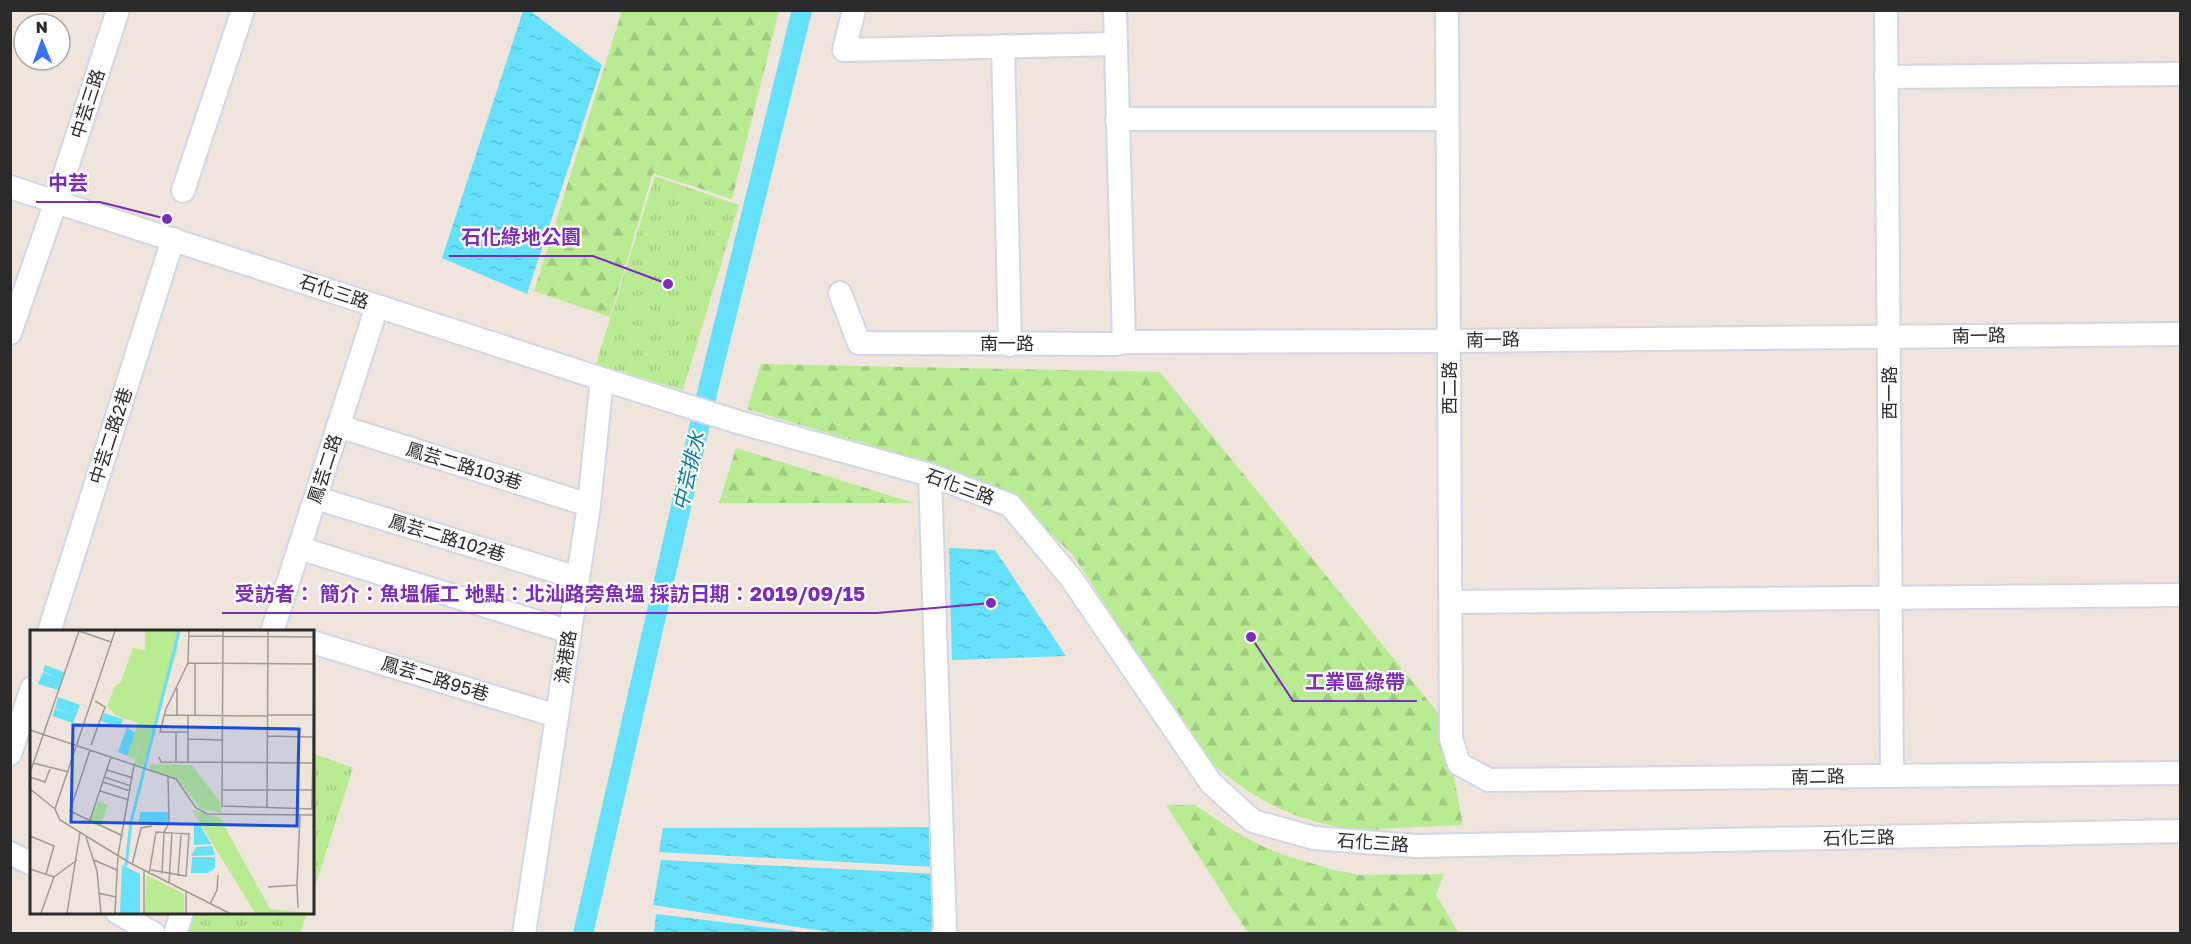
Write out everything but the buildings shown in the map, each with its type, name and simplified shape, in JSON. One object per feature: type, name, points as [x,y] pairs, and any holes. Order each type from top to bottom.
[{"type":"street","name":"中芸三路","points":[[10,333],[118,10]]},
{"type":"street","points":[[183,191],[243,10]]},
{"type":"street","points":[[854,10],[844,50],[1116,44]]},
{"type":"street","points":[[1115,10],[1124,342]]},
{"type":"street","name":"西二路","points":[[1447,10],[1450,738],[1460,764]]},
{"type":"street","name":"西一路","points":[[1886,10],[1892,776]]},
{"type":"street","points":[[1003,46],[1010,345]]},
{"type":"street","points":[[1886,76],[2181,74]]},
{"type":"street","points":[[1118,119],[1447,119]]},
{"type":"street","name":"石化三路","points":[[10,187],[738,422],[930,475],[1010,505],[1071,578],[1211,783],[1253,821],[1314,838],[1416,846],[2181,831]]},
{"type":"street","name":"中芸二路2巷","points":[[50,630],[173,239]]},
{"type":"street","name":"南一路","points":[[840,293],[859,343],[1010,345],[1124,342],[2181,334]]},
{"type":"street","name":"鳳芸二路","points":[[274,630],[377,306]]},
{"type":"street","name":"漁港路","points":[[524,933],[589,505],[602,379]]},
{"type":"street","name":"鳳芸二路103巷","points":[[338,426],[589,505]]},
{"type":"street","points":[[930,475],[945,918],[943,933]]},
{"type":"street","name":"鳳芸二路102巷","points":[[316,498],[578,578]]},
{"type":"street","points":[[299,548],[570,632]]},
{"type":"street","points":[[1451,602],[2181,596]]},
{"type":"street","name":"鳳芸二路95巷","points":[[314,643],[557,716]]},
{"type":"street","points":[[10,754],[30,694]]},
{"type":"street","name":"南二路","points":[[1460,764],[1489,780],[2181,774]]},
{"type":"street","points":[[10,853],[30,863]]},
{"type":"street","points":[[121,914],[154,933]]},
{"type":"street","points":[[175,933],[181,914]]},
{"type":"green space","points":[[622,11],[779,11],[732,199],[653,173],[610,317],[534,291]]},
{"type":"green space","points":[[655,176],[739,205],[683,390],[596,364]]},
{"type":"green space","points":[[761,364],[1160,372],[1443,719],[1463,825],[1362,830],[1314,821],[1274,806],[1255,795],[1203,755],[1073,555],[1028,512],[982,483],[957,471],[747,409]]},
{"type":"green space","points":[[736,448],[914,503],[719,503]]},
{"type":"green space","points":[[314,754],[353,768],[314,890]]},
{"type":"green space","points":[[1166,805],[1195,805],[1237,833],[1260,845],[1334,870],[1360,875],[1444,874],[1436,895],[1459,933],[1248,933]]},
{"type":"green space","points":[[193,914],[307,914],[300,933],[187,933]]},
{"type":"water","points":[[523,11],[530,11],[602,65],[527,294],[442,258]]},
{"type":"water","points":[[949,548],[995,550],[1066,656],[952,660]]},
{"type":"water","points":[[933,827],[935,867],[659,852],[663,828]]},
{"type":"water","points":[[661,860],[939,874],[936,933],[836,933],[653,905]]},
{"type":"water","points":[[656,914],[811,933],[654,933]]},
{"type":"waterway","name":"中芸排水","points":[[583,934],[708,389],[802,10]]},
{"type":"place","name":"中芸","points":[[167,219]]},
{"type":"place","name":"石化綠地公園","points":[[668,284]]},
{"type":"place","name":"受訪者： 簡介：魚塭僱工 地點：北汕路旁魚塭 採訪日期：2019/09/15","points":[[991,603]]},
{"type":"place","name":"工業區綠帶","points":[[1251,637]]}]
